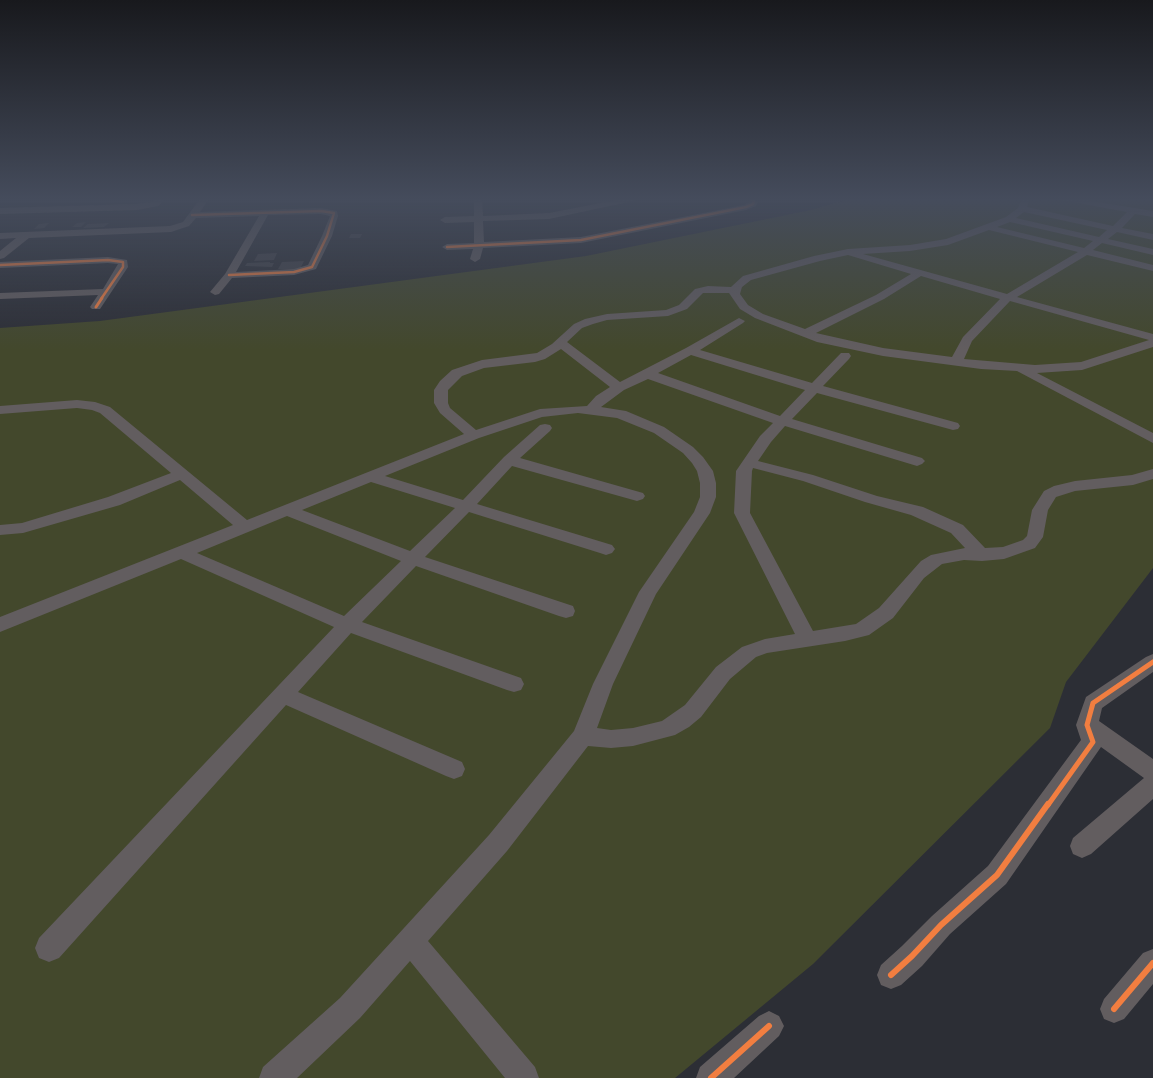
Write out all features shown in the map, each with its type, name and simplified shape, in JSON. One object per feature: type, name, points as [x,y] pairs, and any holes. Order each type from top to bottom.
[{"type":"street","points":[[0,256],[8,249]]},
{"type":"street","points":[[215,292],[229,275],[244,249]]},
{"type":"street","points":[[229,275],[294,272],[312,268],[320,249]]},
{"type":"street","points":[[475,259],[478,249]]},
{"type":"street","points":[[882,249],[848,252],[756,274],[741,282],[735,290],[737,299],[750,311],[804,334],[859,348],[956,362],[1020,368],[1082,366],[1152,344]]},
{"type":"street","points":[[1075,249],[1153,268]]},
{"type":"street","points":[[956,362],[967,340],[1007,298],[1088,249]]},
{"type":"street","points":[[1141,249],[1153,252]]},
{"type":"street","points":[[848,252],[918,274],[1007,298],[1152,344]]},
{"type":"street","points":[[0,264],[108,260],[123,262],[123,267],[104,292],[96,307]]},
{"type":"street","points":[[804,334],[880,297],[918,274]]},
{"type":"street","points":[[474,435],[445,410],[440,403],[441,390],[444,384],[457,373],[472,366],[489,362],[531,359],[547,354],[560,344],[569,333],[588,321],[607,317],[668,313],[683,307],[699,291],[708,289],[735,290]]},
{"type":"street","points":[[0,296],[104,292]]},
{"type":"street","points":[[591,410],[601,399],[619,387],[690,351],[740,321]]},
{"type":"street","points":[[560,344],[619,387]]},
{"type":"street","points":[[690,351],[814,388],[953,426]]},
{"type":"street","points":[[808,640],[742,513],[744,472],[765,438],[845,356]]},
{"type":"street","points":[[1020,368],[1153,438]]},
{"type":"street","points":[[647,374],[782,421],[917,461]]},
{"type":"street","points":[[0,410],[77,404],[95,406],[105,410],[245,527]]},
{"type":"street","points":[[0,625],[474,435],[540,413],[560,410],[591,410],[621,414],[659,430],[688,450],[698,460],[705,471],[708,483],[708,497],[702,513],[648,592],[603,684],[583,736],[498,843],[350,1008],[303,1053],[274,1078]]},
{"type":"street","points":[[50,948],[348,624],[465,507],[509,460],[545,428]]},
{"type":"street","points":[[509,460],[637,496]]},
{"type":"street","points":[[750,463],[808,478],[871,499],[917,511],[957,529],[982,555]]},
{"type":"street","points":[[0,530],[23,528],[114,501],[182,474]]},
{"type":"street","points":[[583,736],[611,739],[633,737],[667,728],[681,721],[693,711],[723,673],[737,660],[749,652],[765,646],[862,630],[874,624],[886,613],[927,565],[937,559],[964,554],[982,555],[1004,553],[1029,544],[1035,537],[1040,510],[1044,501],[1050,494],[1060,489],[1133,480],[1153,474]]},
{"type":"street","points":[[371,477],[606,549]]},
{"type":"street","points":[[286,510],[413,559],[566,611]]},
{"type":"street","points":[[182,552],[348,624],[514,684]]},
{"type":"street","points":[[890,975],[912,956],[941,925],[997,875],[1093,742],[1087,725],[1093,703],[1153,662]]},
{"type":"street","points":[[283,694],[454,769]]},
{"type":"street","points":[[1087,725],[1153,772]]},
{"type":"street","points":[[1082,846],[1153,785]]},
{"type":"street","points":[[410,940],[524,1078]]},
{"type":"street","points":[[1114,1009],[1153,964]]},
{"type":"street","points":[[711,1078],[769,1026]]},
{"type":"green space","points":[[619,249],[1153,249],[1153,568],[1066,682],[1050,728],[813,964],[675,1078],[0,1078],[0,328],[100,321],[586,256]]},
{"type":"building","points":[[277,253],[274,260],[254,261],[258,254]]},
{"type":"building","points":[[304,261],[300,269],[278,269],[282,262]]},
{"type":"building","points":[[247,263],[274,263],[272,267],[245,266]]},
{"type":"cycle path","points":[[229,275],[294,272],[312,267],[321,249]]},
{"type":"cycle path","points":[[0,265],[108,260],[123,262],[123,267],[96,307]]},
{"type":"cycle path","points":[[891,975],[912,956],[941,925],[997,875],[1093,742],[1087,725],[1093,703],[1153,662]]},
{"type":"cycle path","points":[[1114,1009],[1153,963]]},
{"type":"cycle path","points":[[711,1078],[769,1026]]}]
